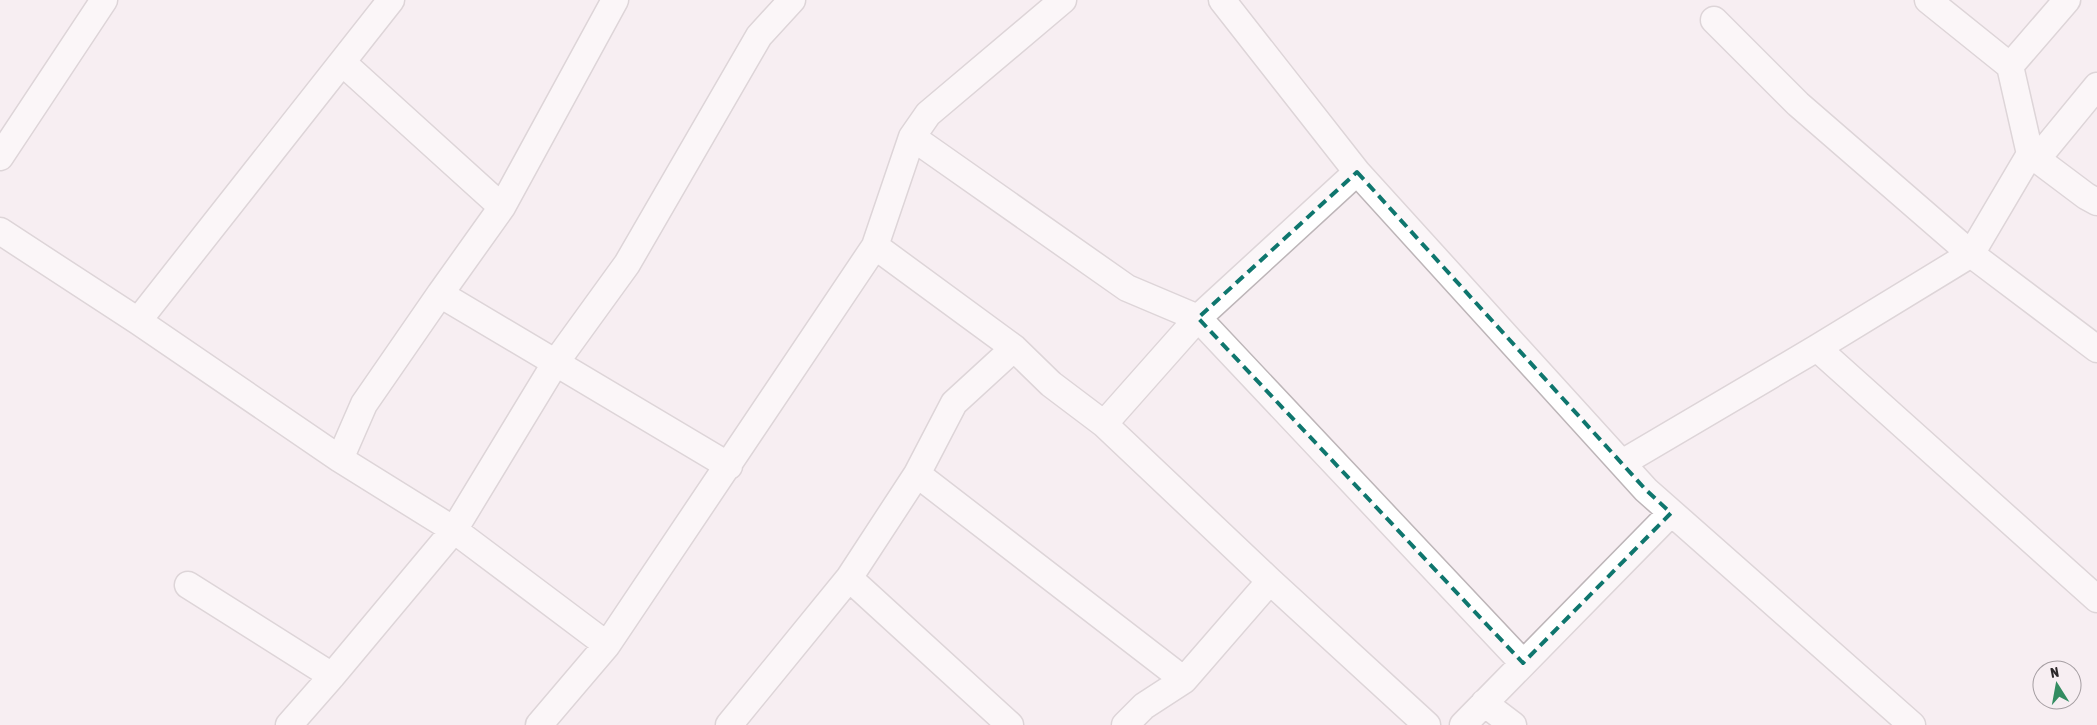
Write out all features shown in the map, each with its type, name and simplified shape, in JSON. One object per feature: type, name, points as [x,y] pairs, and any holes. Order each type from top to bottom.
[{"type":"street","points":[[0,157],[104,0]]},
{"type":"street","points":[[138,321],[391,0]]},
{"type":"street","points":[[340,460],[364,404],[502,206],[615,0]]},
{"type":"street","points":[[289,725],[454,530],[556,362],[627,264],[759,36],[792,0]]},
{"type":"street","points":[[539,725],[607,645],[875,246],[912,137],[928,114],[1062,0]]},
{"type":"street","points":[[1222,0],[1357,172],[1646,490],[1912,725]]},
{"type":"street","points":[[1928,0],[1956,8],[2010,66],[2033,156],[2093,194]]},
{"type":"street","points":[[2010,66],[2067,0]]},
{"type":"street","points":[[1714,20],[1798,104],[1971,254],[2097,349]]},
{"type":"street","points":[[343,63],[502,206]]},
{"type":"street","points":[[1622,463],[1817,348],[1971,254],[2033,156],[2097,86]]},
{"type":"street","points":[[912,137],[1127,288],[1198,318],[1523,663]]},
{"type":"street","points":[[1104,424],[1198,318],[1357,172]]},
{"type":"street","points":[[0,231],[138,321],[340,460],[454,530],[607,645]]},
{"type":"street","points":[[875,246],[1014,348],[1051,384],[1104,424],[1270,581],[1427,725]]},
{"type":"street","points":[[440,294],[729,466]]},
{"type":"street","points":[[729,725],[849,578],[917,474],[954,403],[1014,348]]},
{"type":"street","points":[[1817,348],[2097,599]]},
{"type":"street","points":[[917,474],[1184,680]]},
{"type":"street","points":[[1463,725],[1671,512]]},
{"type":"street","points":[[849,578],[1010,725]]},
{"type":"street","points":[[1126,725],[1144,706],[1184,680],[1270,581]]},
{"type":"street","points":[[188,585],[332,676]]},
{"type":"street","points":[[1484,703],[1513,725]]},
{"type":"highlighted area","points":[[1357,172],[1646,490],[1671,513],[1523,663],[1198,318]]}]
